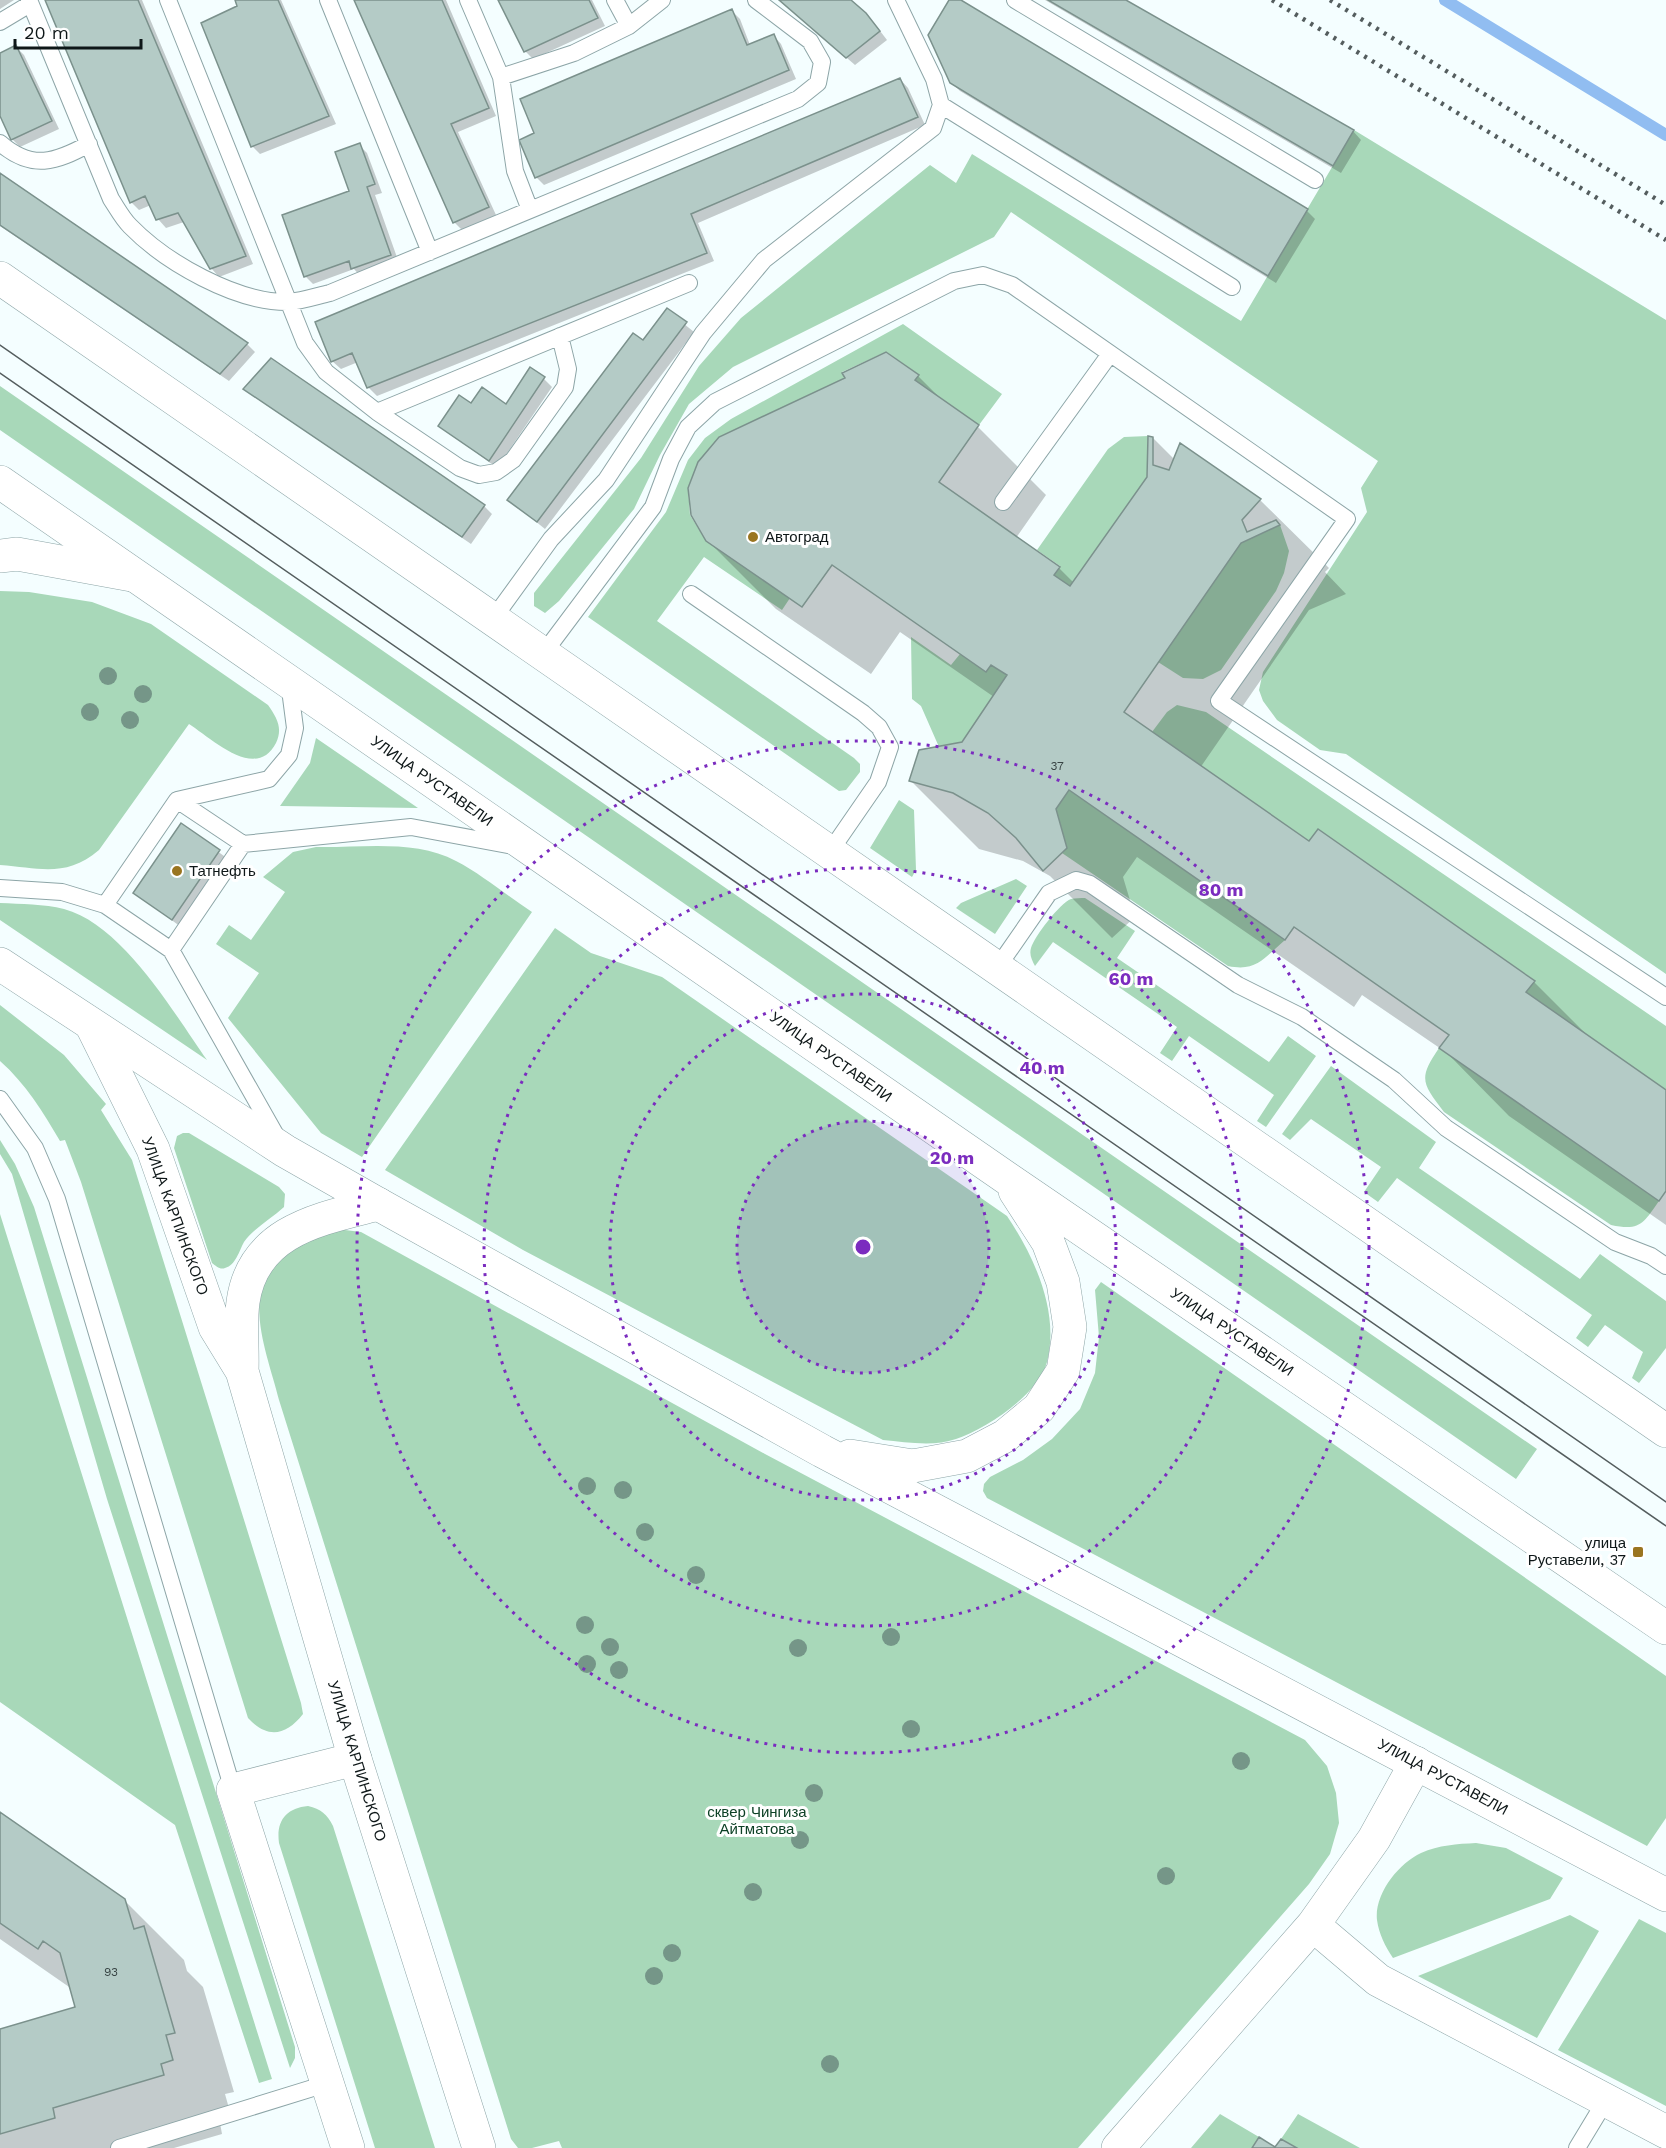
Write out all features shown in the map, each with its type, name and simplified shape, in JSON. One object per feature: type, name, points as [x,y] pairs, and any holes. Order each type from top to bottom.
[{"type":"street","points":[[0,278],[1666,1431]]},
{"type":"street","name":"УЛИЦА РУСТАВЕЛИ","points":[[0,482],[1008,1179],[1666,1628]]},
{"type":"street","points":[[0,556],[17,554],[132,575]]},
{"type":"street","name":"УЛИЦА РУСТАВЕЛИ","points":[[0,964],[93,1028],[285,1151],[378,1204],[822,1451],[1666,1895]]},
{"type":"street","name":"УЛИЦА КАРПИНСКОГО","points":[[93,1028],[153,1149],[215,1327],[242,1371],[355,1759],[479,2148]]},
{"type":"street","points":[[822,1451],[913,1466],[968,1456],[1005,1437],[1039,1408],[1063,1371],[1070,1327],[1063,1282],[1048,1242],[1008,1179]]},
{"type":"street","name":"УЛИЦА КАРПИНСКОГО","points":[[242,1371],[243,1301],[252,1271],[270,1246],[294,1229],[378,1204]]},
{"type":"street","points":[[348,2148],[233,1790],[355,1759]]},
{"type":"street","points":[[1118,2148],[1313,1925],[1374,1839],[1416,1763]]},
{"type":"street","points":[[1313,1925],[1378,1980],[1666,2132]]},
{"type":"lane","points":[[168,0],[305,343],[326,372],[377,412],[460,468],[479,475],[496,472],[513,460],[565,387],[568,369],[566,352],[560,336]]},
{"type":"lane","points":[[328,0],[430,252]]},
{"type":"lane","points":[[468,0],[501,77],[515,171],[530,210]]},
{"type":"lane","points":[[615,0],[629,26]]},
{"type":"lane","points":[[501,77],[574,53],[629,26],[662,0]]},
{"type":"lane","points":[[0,22],[30,2],[111,199],[128,224],[154,247],[197,276],[242,294],[289,302],[330,293],[798,99],[818,83],[822,62],[810,42],[756,0]]},
{"type":"lane","points":[[493,619],[551,539],[606,480],[703,333],[764,260],[933,128],[941,105],[934,79],[896,0]]},
{"type":"lane","points":[[1015,0],[1315,180]]},
{"type":"lane","points":[[941,105],[1232,287]]},
{"type":"lane","points":[[0,143],[9,151],[35,162],[62,159],[89,144]]},
{"type":"lane","points":[[543,654],[653,507],[671,459],[688,427],[715,402],[954,281],[983,275],[1012,285],[1347,519],[1219,701],[1666,997]]},
{"type":"lane","points":[[377,412],[689,283]]},
{"type":"lane","points":[[1003,502],[1110,354]]},
{"type":"lane","points":[[691,594],[863,713],[879,727],[890,747],[878,782],[830,852]]},
{"type":"lane","points":[[105,905],[177,800],[269,779],[289,755],[295,728],[289,682]]},
{"type":"lane","points":[[177,800],[243,844],[411,827],[529,849]]},
{"type":"lane","points":[[171,950],[243,844]]},
{"type":"lane","points":[[997,968],[1049,894],[1076,880],[1090,884],[1238,985],[1302,1017],[1394,1080],[1446,1128],[1615,1242],[1651,1256],[1666,1266]]},
{"type":"lane","points":[[0,888],[62,892],[105,905],[171,950],[285,1151]]},
{"type":"lane","points":[[0,1099],[35,1148],[57,1199],[233,1790]]},
{"type":"lane","points":[[119,2148],[329,2083]]},
{"type":"lane","points":[[1577,2148],[1606,2100]]},
{"type":"green space","points":[[1354,130],[1666,320],[1666,974],[1346,754],[1320,750],[1277,720],[1263,701],[1259,690],[1263,672],[1367,512],[1361,488],[1378,461],[1011,212],[994,237],[733,367],[689,404],[660,455],[634,509],[559,601],[545,613],[534,606],[534,593],[641,458],[699,366],[741,318],[930,165],[956,183],[972,154],[1241,321]]},
{"type":"green space","points":[[903,324],[1002,394],[979,425],[915,380],[918,374],[886,352],[842,372],[845,378],[719,437],[698,462],[688,488],[690,515],[706,541],[790,598],[782,610],[704,557],[657,621],[854,758],[860,764],[860,772],[846,790],[839,791],[588,617],[666,512],[688,460],[705,438],[731,419]]},
{"type":"green space","points":[[0,386],[1537,1449],[1516,1479],[0,430]]},
{"type":"green space","points":[[1148,436],[1147,477],[1070,586],[1054,575],[1060,566],[1037,550],[1108,449],[1124,437]]},
{"type":"green space","points":[[1280,525],[1289,551],[1284,573],[1276,591],[1221,670],[1203,679],[1183,678],[1158,662],[1241,543]]},
{"type":"green space","points":[[0,591],[29,592],[92,602],[151,624],[268,705],[278,723],[279,733],[276,743],[267,754],[257,758],[245,758],[221,746],[189,724],[99,850],[87,859],[75,865],[52,869],[0,865]]},
{"type":"green space","points":[[911,637],[951,665],[960,654],[986,672],[991,665],[1007,675],[962,742],[939,747],[921,706],[912,699]]},
{"type":"green space","points":[[1177,705],[1206,712],[1666,1026],[1666,1090],[1526,992],[1534,980],[1318,829],[1309,841],[1152,732],[1167,712]]},
{"type":"green space","points":[[316,738],[418,808],[280,806],[310,763]]},
{"type":"green space","points":[[1069,790],[1285,940],[1260,962],[1246,967],[1228,966],[1062,853],[1067,848],[1056,809]]},
{"type":"green space","points":[[899,800],[914,810],[916,870],[912,877],[870,848]]},
{"type":"green space","points":[[316,847],[406,847],[440,854],[476,873],[532,912],[362,1157],[321,1133],[228,1018],[259,973],[216,944],[229,925],[251,940],[285,892],[263,877],[293,852]]},
{"type":"green space","points":[[1016,879],[1027,886],[995,934],[956,908],[961,903]]},
{"type":"green space","points":[[1085,898],[1135,931],[1117,958],[1269,1062],[1288,1036],[1316,1056],[1266,1127],[1257,1121],[1274,1095],[1189,1036],[1172,1061],[1160,1053],[1177,1027],[1053,942],[1035,966],[1030,951],[1042,929],[1066,902]]},
{"type":"green space","points":[[0,903],[64,909],[86,918],[106,933],[145,972],[207,1060],[0,920]]},
{"type":"green space","points":[[555,928],[591,953],[662,977],[1007,1216],[1035,1267],[1047,1304],[1050,1324],[1047,1362],[1034,1386],[1023,1398],[996,1419],[956,1439],[929,1443],[883,1440],[523,1250],[385,1170]]},
{"type":"green space","points":[[0,1005],[64,1055],[106,1104],[101,1110],[132,1160],[301,1703],[303,1714],[290,1727],[283,1730],[269,1732],[255,1725],[248,1718],[81,1182],[65,1140],[60,1141],[26,1089],[0,1061]]},
{"type":"green space","points":[[1439,1048],[1659,1201],[1649,1215],[1635,1226],[1611,1225],[1444,1112],[1425,1081],[1428,1067]]},
{"type":"green space","points":[[1331,1066],[1436,1142],[1419,1168],[1580,1279],[1600,1254],[1666,1301],[1666,1348],[1639,1383],[1632,1378],[1643,1352],[1605,1325],[1588,1347],[1576,1338],[1592,1315],[1397,1178],[1378,1202],[1364,1192],[1381,1167],[1311,1119],[1290,1140],[1282,1134]]},
{"type":"green space","points":[[189,1133],[279,1187],[285,1194],[284,1207],[248,1237],[235,1261],[225,1268],[212,1263],[174,1148],[177,1136]]},
{"type":"green space","points":[[0,1140],[15,1164],[34,1207],[295,2047],[295,2058],[290,2068],[107,1499],[12,1174],[0,1154]]},
{"type":"green space","points":[[0,1214],[272,2079],[259,2083],[175,1825],[0,1702]]},
{"type":"green space","name":"сквер Чингиза Айтматова","points":[[337,1229],[361,1232],[765,1454],[1305,1740],[1327,1766],[1336,1793],[1339,1823],[1330,1854],[1309,1884],[1078,2148],[562,2148],[559,2141],[532,2148],[518,2148],[511,2139],[279,1400],[260,1324],[259,1305],[262,1287],[269,1270],[287,1251]]},
{"type":"green space","points":[[1101,1282],[1666,1676],[1666,1818],[1647,1846],[987,1498],[983,1491],[984,1484],[990,1477],[1023,1460],[1052,1439],[1080,1409],[1095,1373],[1099,1337],[1095,1290]]},
{"type":"green space","points":[[308,1806],[323,1813],[333,1826],[435,2148],[375,2148],[279,1843],[279,1828],[284,1817],[300,1807]]},
{"type":"green space","points":[[1476,1843],[1506,1848],[1563,1878],[1550,1899],[1393,1958],[1383,1940],[1377,1920],[1380,1900],[1390,1880],[1404,1864],[1421,1853],[1455,1844]]},
{"type":"green space","points":[[1570,1915],[1599,1931],[1537,2038],[1418,1976]]},
{"type":"green space","points":[[1639,1919],[1666,1933],[1666,2106],[1558,2050]]},
{"type":"green space","points":[[1220,2114],[1259,2137],[1252,2148],[1191,2148]]},
{"type":"green space","points":[[1298,2114],[1360,2148],[1297,2148],[1281,2139]]},
{"type":"building","points":[[45,0],[138,0],[246,256],[210,269],[178,213],[156,220],[145,196],[130,203]]},
{"type":"building","points":[[235,0],[278,0],[329,116],[251,147],[201,23],[237,6]]},
{"type":"building","points":[[354,0],[442,0],[489,108],[451,124],[489,207],[453,223]]},
{"type":"building","points":[[498,0],[589,0],[598,18],[524,52]]},
{"type":"building","points":[[779,0],[851,0],[866,13],[880,31],[846,58]]},
{"type":"building","points":[[949,0],[961,0],[1308,209],[1268,276],[950,83],[928,35]]},
{"type":"building","points":[[1048,0],[1126,0],[1354,130],[1333,166]]},
{"type":"building","points":[[732,9],[747,45],[774,34],[789,70],[535,178],[519,140],[534,133],[520,99]]},
{"type":"building","points":[[16,45],[52,121],[11,140],[0,116],[0,53]]},
{"type":"building","points":[[900,78],[918,117],[691,214],[707,253],[367,388],[352,353],[331,362],[315,322]]},
{"type":"building","points":[[360,143],[375,184],[367,187],[391,255],[351,269],[349,261],[304,277],[282,215],[349,191],[335,152]]},
{"type":"building","points":[[0,173],[248,343],[220,374],[0,225]]},
{"type":"building","points":[[667,308],[687,322],[537,522],[507,500],[633,333],[643,340]]},
{"type":"building","points":[[886,352],[919,375],[915,380],[979,425],[939,482],[1060,567],[1054,575],[1070,586],[1147,477],[1148,436],[1153,437],[1153,465],[1169,470],[1180,443],[1261,499],[1242,520],[1247,532],[1276,520],[1280,525],[1241,543],[1124,712],[1309,841],[1318,829],[1535,981],[1526,992],[1666,1090],[1666,1191],[1659,1201],[1439,1048],[1449,1035],[1294,927],[1285,940],[1069,790],[1056,809],[1067,848],[1043,871],[1016,838],[988,813],[953,793],[909,781],[919,750],[962,742],[1007,675],[991,665],[986,672],[832,565],[802,607],[706,541],[691,515],[688,488],[698,462],[719,437],[845,378],[842,373]]},
{"type":"building","points":[[271,358],[485,505],[462,537],[243,389]]},
{"type":"building","points":[[530,367],[545,377],[489,461],[438,426],[459,395],[471,403],[482,387],[506,404]]},
{"type":"building","name":"Татнефть","points":[[181,823],[220,850],[172,920],[133,893]]},
{"type":"building","points":[[0,1812],[125,1899],[134,1929],[144,1926],[175,2033],[166,2035],[173,2060],[161,2064],[164,2075],[53,2108],[55,2118],[0,2134],[0,2029],[75,2007],[60,1953],[43,1941],[38,1949],[0,1923]]},
{"type":"building","points":[[1259,2137],[1275,2147],[1281,2139],[1297,2148],[1252,2148]]},
{"type":"waterway","points":[[1445,0],[1666,135]]},
{"type":"tram line","points":[[0,345],[1666,1502]]},
{"type":"tram line","points":[[0,373],[1666,1526]]},
{"type":"railway","points":[[1272,0],[1666,240]]},
{"type":"railway","points":[[1330,0],[1666,205]]},
{"type":"place","name":"Автоград","points":[[753,537]]},
{"type":"place","name":"Татнефть","points":[[177,871]]},
{"type":"place","name":"улица Руставели, 37","points":[[1638,1552]]}]
